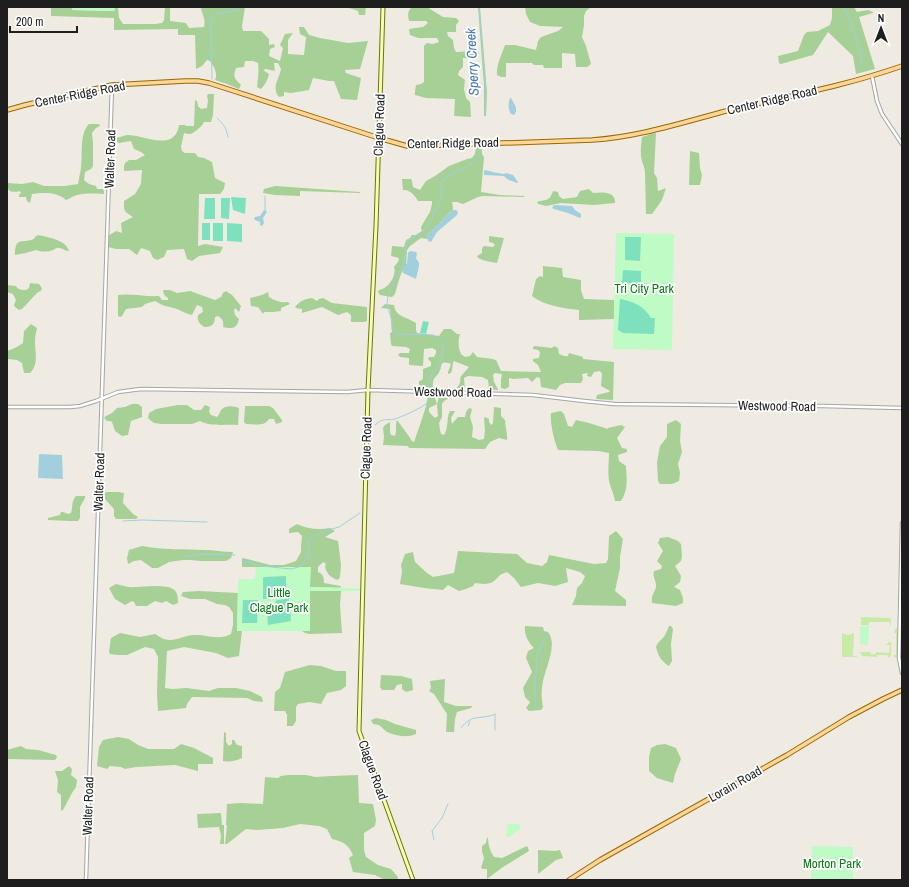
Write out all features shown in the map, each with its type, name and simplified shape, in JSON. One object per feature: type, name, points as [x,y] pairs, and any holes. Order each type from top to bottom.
[{"type":"main road","name":"Clague Road","points":[[383,7],[368,390],[359,731],[413,880]]},
{"type":"main road","name":"Center Ridge Road","points":[[7,110],[112,85],[198,81],[209,83],[408,146],[592,140],[642,133],[872,76],[902,66]]},
{"type":"main road","name":"Lorain Road","points":[[569,880],[600,860],[792,752],[845,720],[902,690]]},
{"type":"street","points":[[872,76],[877,102],[882,114],[902,144]]},
{"type":"street","name":"Walter Road","points":[[86,880],[112,85]]},
{"type":"street","name":"Westwood Road","points":[[7,407],[70,407],[85,404],[118,392],[141,389],[346,392],[368,390],[533,394],[614,404],[902,408]]},
{"type":"street","points":[[902,523],[899,658],[902,673]]},
{"type":"green space","points":[[51,7],[72,7],[72,10],[114,11],[115,7],[118,7],[119,18],[123,24],[155,24],[162,23],[164,20],[165,7],[170,7],[170,21],[186,23],[189,28],[204,27],[201,7],[245,7],[242,26],[243,31],[261,31],[269,39],[269,45],[274,44],[275,47],[270,49],[269,56],[280,61],[283,48],[280,45],[285,34],[293,33],[288,40],[288,54],[304,55],[306,37],[300,34],[299,27],[304,27],[309,35],[320,38],[348,43],[368,41],[360,69],[345,70],[346,73],[361,78],[357,100],[341,99],[334,81],[313,78],[309,90],[291,93],[284,92],[284,96],[279,97],[276,93],[276,83],[281,69],[278,63],[274,63],[275,71],[266,69],[263,70],[269,74],[264,86],[261,89],[257,87],[258,63],[253,61],[245,61],[244,67],[236,68],[234,75],[241,85],[239,89],[215,80],[216,72],[210,61],[207,60],[202,66],[196,69],[195,35],[178,35],[178,29],[114,30],[114,18],[51,16]]},
{"type":"green space","points":[[72,7],[115,7],[114,11],[72,10]]},
{"type":"green space","points":[[346,7],[366,7],[365,15],[359,15],[358,11]]},
{"type":"green space","points":[[412,7],[427,7],[443,17],[456,18],[459,21],[456,25],[456,32],[447,32],[448,36],[453,40],[456,52],[473,51],[476,59],[463,58],[463,67],[459,71],[458,75],[465,80],[464,89],[466,98],[470,102],[471,117],[454,116],[455,99],[426,98],[415,95],[416,85],[424,82],[424,46],[427,43],[433,44],[439,42],[437,38],[418,38],[410,35],[409,29],[423,27],[428,23],[426,21],[409,21],[408,15]]},
{"type":"green space","points":[[478,7],[480,7],[487,92],[486,116],[484,116],[484,87]]},
{"type":"green space","points":[[525,7],[591,7],[586,11],[584,16],[582,37],[591,64],[587,67],[576,67],[575,54],[562,53],[562,68],[544,68],[543,65],[534,65],[532,63],[506,63],[506,77],[497,75],[498,63],[505,45],[515,45],[536,50],[538,41],[541,37],[558,31],[563,27],[540,26],[530,22],[526,14]]},
{"type":"green space","points":[[832,7],[854,7],[857,12],[868,10],[873,12],[859,17],[875,69],[856,74],[853,56],[828,32],[813,55],[781,64],[779,63],[778,56],[798,51],[804,35],[807,32],[818,31],[830,25],[832,18]]},
{"type":"green space","points":[[208,94],[214,94],[213,115],[211,122],[204,122],[191,134],[184,133],[181,147],[182,151],[185,153],[195,153],[198,157],[212,162],[215,178],[225,183],[224,189],[220,194],[199,194],[198,246],[205,244],[223,247],[220,253],[199,256],[192,261],[187,259],[184,249],[167,250],[164,257],[157,260],[153,258],[150,251],[141,248],[137,255],[129,249],[116,249],[108,247],[108,236],[116,231],[122,233],[121,223],[133,217],[125,211],[124,201],[135,194],[141,184],[142,170],[124,171],[125,163],[129,160],[136,160],[145,155],[134,149],[131,141],[119,143],[117,142],[117,138],[129,135],[159,140],[172,138],[179,125],[194,126],[195,100],[201,109],[207,108]]},
{"type":"green space","points":[[89,124],[99,124],[100,126],[92,133],[93,166],[85,172],[84,180],[89,184],[96,186],[97,189],[103,189],[104,194],[79,194],[66,200],[55,194],[36,193],[32,194],[30,203],[27,201],[26,197],[19,197],[21,193],[20,191],[13,192],[9,190],[7,183],[22,184],[33,182],[44,186],[65,186],[78,184],[84,133]]},
{"type":"green space","points":[[656,133],[654,173],[657,178],[658,191],[666,188],[662,200],[652,214],[646,214],[645,171],[641,155],[642,137]]},
{"type":"green space","points":[[476,147],[482,147],[482,154],[484,157],[481,192],[525,197],[483,196],[463,204],[452,202],[453,210],[428,234],[427,239],[421,238],[407,250],[406,265],[401,274],[395,294],[392,297],[380,295],[378,292],[379,290],[386,287],[391,282],[395,271],[394,267],[399,258],[391,256],[392,246],[404,247],[406,240],[412,235],[416,235],[422,231],[422,225],[430,212],[432,204],[432,201],[418,201],[412,193],[407,190],[403,190],[402,179],[411,179],[413,187],[420,190],[426,181],[449,166],[472,158],[475,154]]},
{"type":"green space","points":[[690,151],[699,153],[702,175],[700,185],[689,185]]},
{"type":"green space","points":[[275,186],[360,193],[300,191],[300,196],[263,193],[264,189]]},
{"type":"green space","points":[[589,189],[593,193],[611,194],[615,199],[615,203],[594,205],[561,203],[546,206],[538,204],[537,202],[549,199],[553,191],[558,192],[559,196],[563,199],[577,197],[580,191]]},
{"type":"green space","points":[[231,197],[246,198],[245,214],[233,210]]},
{"type":"green space","points":[[205,198],[215,198],[215,219],[204,219]]},
{"type":"green space","points":[[221,198],[230,198],[229,219],[221,218]]},
{"type":"green space","points":[[202,223],[210,223],[210,240],[202,240]]},
{"type":"green space","points":[[213,223],[223,223],[223,241],[213,241]]},
{"type":"green space","points":[[227,223],[242,224],[242,242],[227,241]]},
{"type":"green space","name":"Tri City Park","points":[[616,233],[674,234],[672,350],[613,349]]},
{"type":"green space","points":[[38,235],[61,242],[69,251],[57,248],[49,251],[36,250],[15,255],[16,245],[18,243],[34,239]]},
{"type":"green space","points":[[489,236],[504,238],[497,263],[483,260],[477,256],[482,253],[482,248],[484,246],[493,247],[495,245],[489,242]]},
{"type":"green space","points":[[625,237],[641,237],[640,261],[625,260]]},
{"type":"green space","points":[[543,266],[562,268],[563,277],[581,280],[581,290],[584,299],[614,300],[614,319],[579,320],[579,310],[548,304],[532,296],[536,279],[540,276],[543,277]]},
{"type":"green space","points":[[623,270],[641,271],[641,284],[622,283]]},
{"type":"green space","points":[[30,283],[39,284],[42,288],[41,291],[38,292],[22,309],[19,310],[14,305],[16,300],[13,294],[7,292],[7,285],[16,286],[19,289],[26,290],[29,288]]},
{"type":"green space","points":[[164,290],[170,290],[177,293],[190,291],[215,300],[221,297],[226,291],[232,295],[241,306],[239,312],[235,308],[234,309],[236,317],[239,319],[237,325],[234,328],[223,327],[222,320],[218,316],[215,317],[212,325],[209,327],[204,327],[198,320],[198,315],[203,312],[202,307],[197,305],[192,315],[155,301],[145,304],[142,307],[126,309],[122,316],[118,316],[118,295],[128,294],[159,296],[162,300],[168,300],[164,294]]},
{"type":"green space","points":[[268,292],[269,297],[276,301],[288,302],[290,304],[281,308],[281,311],[264,312],[263,314],[258,307],[251,306],[250,298]]},
{"type":"green space","points":[[312,298],[317,301],[323,298],[332,303],[367,307],[367,321],[351,322],[351,315],[347,312],[338,315],[322,307],[302,313],[302,309],[295,307],[302,301]]},
{"type":"green space","points":[[620,299],[638,305],[645,310],[651,318],[655,318],[654,334],[623,333],[618,330]]},
{"type":"green space","points":[[385,304],[394,305],[399,314],[416,323],[417,333],[439,336],[444,329],[451,329],[457,334],[460,334],[459,349],[461,354],[465,357],[470,356],[473,352],[477,357],[493,359],[497,361],[501,371],[541,372],[538,365],[533,361],[533,359],[539,358],[540,352],[533,349],[535,346],[552,348],[554,346],[558,348],[559,354],[564,356],[568,356],[569,353],[583,357],[583,359],[614,362],[613,400],[596,399],[597,395],[610,391],[601,386],[602,374],[600,371],[594,372],[591,377],[587,376],[588,373],[582,374],[583,379],[581,383],[565,383],[560,385],[556,390],[541,387],[540,378],[537,377],[532,382],[528,378],[509,378],[509,387],[505,389],[501,388],[502,374],[495,373],[493,375],[494,382],[498,390],[489,389],[488,380],[482,377],[468,376],[464,378],[465,389],[457,388],[460,384],[461,377],[469,367],[454,361],[451,373],[448,374],[451,364],[445,362],[442,364],[439,373],[433,381],[433,388],[419,387],[419,381],[422,380],[423,377],[423,369],[431,366],[431,362],[428,359],[429,357],[434,357],[436,350],[432,348],[424,349],[423,366],[409,365],[409,358],[400,357],[398,355],[400,353],[409,353],[410,349],[406,347],[392,346],[390,333],[392,332],[390,309],[381,308]]},
{"type":"green space","points":[[423,321],[429,322],[426,334],[420,333]]},
{"type":"green space","points":[[31,324],[37,328],[35,339],[36,362],[30,373],[24,373],[22,363],[17,360],[7,360],[7,351],[23,343],[24,331]]},
{"type":"green space","points":[[428,395],[432,395],[435,398],[437,404],[429,408],[429,412],[435,418],[438,416],[437,405],[439,396],[444,396],[448,399],[442,404],[442,417],[439,423],[441,434],[444,435],[446,432],[450,411],[455,411],[451,418],[452,424],[458,417],[465,417],[469,408],[472,409],[470,417],[473,427],[472,437],[479,440],[484,439],[484,418],[489,419],[491,425],[493,423],[494,407],[501,408],[501,416],[505,420],[507,440],[499,438],[490,442],[485,449],[409,448],[408,446],[383,445],[383,428],[390,422],[391,435],[395,436],[397,420],[414,442],[426,406]]},
{"type":"green space","points":[[138,404],[142,407],[142,417],[131,421],[128,435],[122,436],[115,431],[112,422],[107,421],[104,418],[117,408]]},
{"type":"green space","points":[[187,405],[194,410],[201,410],[205,405],[210,407],[209,412],[211,415],[217,417],[221,410],[225,407],[232,406],[239,408],[238,425],[213,425],[200,421],[192,424],[162,424],[154,423],[148,418],[149,413],[156,409]]},
{"type":"green space","points":[[245,406],[269,406],[273,408],[282,422],[276,424],[274,419],[269,419],[267,422],[262,424],[246,424],[244,422]]},
{"type":"green space","points":[[561,411],[564,414],[568,426],[572,427],[576,420],[608,429],[621,425],[625,427],[617,438],[622,448],[627,449],[627,452],[618,455],[619,461],[626,466],[627,480],[626,489],[621,501],[615,501],[609,481],[609,453],[598,451],[558,450],[551,422],[551,413]]},
{"type":"green space","points":[[676,420],[681,424],[680,441],[682,452],[678,464],[680,473],[679,481],[672,484],[660,484],[658,481],[657,462],[660,446],[667,437],[667,424]]},
{"type":"green space","points":[[106,492],[124,493],[123,503],[133,514],[138,517],[136,519],[116,519],[114,516],[114,509],[105,499],[104,494]]},
{"type":"green space","points":[[76,496],[85,496],[80,507],[80,518],[78,521],[48,520],[48,518],[60,515],[61,512],[68,514],[71,513],[74,498]]},
{"type":"green space","points":[[297,524],[313,529],[330,528],[335,531],[325,537],[338,541],[341,565],[340,577],[338,580],[333,578],[327,572],[325,567],[326,564],[323,562],[318,567],[318,572],[323,576],[324,583],[341,586],[340,588],[310,587],[310,567],[242,567],[243,558],[270,565],[284,565],[296,561],[301,552],[302,536],[298,532],[289,533],[289,529]]},
{"type":"green space","points":[[616,531],[623,539],[620,568],[615,591],[626,600],[626,606],[572,605],[576,596],[577,588],[582,583],[585,576],[580,572],[566,568],[568,582],[555,586],[538,583],[521,587],[507,572],[490,583],[475,583],[473,586],[459,591],[448,585],[443,590],[400,584],[402,571],[401,565],[405,554],[413,552],[415,562],[433,577],[454,573],[458,551],[517,554],[527,563],[542,566],[547,562],[549,555],[594,564],[606,563],[608,559],[609,536]]},
{"type":"green space","points":[[668,537],[678,541],[681,544],[681,561],[675,566],[681,576],[680,582],[674,587],[680,590],[683,603],[676,606],[652,603],[652,596],[656,585],[654,571],[661,569],[662,566],[657,561],[663,551],[658,543],[660,538]]},
{"type":"green space","points":[[142,546],[166,549],[233,552],[231,558],[226,561],[183,560],[169,562],[158,568],[152,568],[141,560],[128,564],[127,558],[129,550]]},
{"type":"green space","name":"Little Clague Park","points":[[256,567],[311,567],[310,587],[360,588],[360,591],[310,591],[310,631],[237,631],[238,579],[255,579]]},
{"type":"green space","points":[[286,576],[286,590],[276,598],[263,599],[264,577]]},
{"type":"green space","points":[[116,584],[128,587],[169,587],[176,592],[178,603],[173,605],[166,601],[162,603],[155,601],[147,606],[136,606],[132,601],[125,605],[115,599],[109,588]]},
{"type":"green space","points":[[199,591],[238,593],[237,630],[242,631],[239,656],[228,658],[216,653],[184,647],[167,651],[165,688],[187,688],[209,691],[218,688],[236,688],[250,691],[262,697],[263,702],[254,701],[247,698],[192,697],[186,708],[158,711],[158,657],[154,649],[145,647],[127,655],[110,654],[111,638],[120,633],[140,637],[155,634],[164,639],[170,640],[191,635],[222,637],[231,634],[233,613],[229,607],[205,599],[190,599],[181,596],[183,592]]},
{"type":"green space","points":[[310,591],[341,591],[340,605],[342,633],[309,634],[298,628]]},
{"type":"green space","points":[[289,598],[291,621],[268,625],[267,612],[277,600]]},
{"type":"green space","points":[[243,600],[258,600],[257,623],[242,623]]},
{"type":"green space","points":[[861,617],[891,618],[891,626],[889,622],[869,622],[869,625],[861,625]]},
{"type":"green space","points":[[525,626],[543,627],[544,631],[548,632],[551,638],[552,644],[550,659],[543,681],[543,707],[541,710],[529,711],[526,708],[530,702],[525,697],[523,688],[532,672],[526,658],[528,651],[534,648],[527,638]]},
{"type":"green space","points":[[669,626],[673,629],[671,644],[672,661],[669,666],[664,663],[656,647]]},
{"type":"green space","points":[[860,626],[869,626],[868,645],[860,644]]},
{"type":"green space","points":[[896,628],[898,629],[898,657],[896,658],[894,657],[894,655],[896,655],[896,634],[894,632]]},
{"type":"green space","points":[[842,633],[851,635],[854,633],[853,656],[857,657],[842,657]]},
{"type":"green space","points":[[888,642],[891,642],[890,657],[887,655],[877,655],[877,657],[862,656],[860,652],[870,652],[871,654],[876,654],[876,652],[889,653],[890,645],[886,645]]},
{"type":"green space","points":[[310,665],[321,666],[336,671],[346,671],[346,686],[341,690],[327,693],[321,704],[309,702],[298,704],[296,707],[296,721],[293,726],[287,726],[287,715],[285,711],[274,711],[275,692],[280,688],[285,672]]},
{"type":"green space","points":[[381,675],[401,676],[412,679],[413,690],[406,692],[402,689],[402,684],[397,685],[394,690],[382,690],[380,687]]},
{"type":"green space","points":[[445,679],[444,702],[456,706],[472,706],[471,708],[457,712],[454,732],[446,732],[447,714],[434,694],[429,691],[431,688],[430,681]]},
{"type":"green space","points":[[376,718],[416,730],[416,734],[405,736],[387,732],[379,725],[373,724],[371,720]]},
{"type":"green space","points":[[224,732],[226,733],[226,742],[229,746],[232,744],[232,740],[234,740],[237,745],[242,746],[242,758],[233,761],[223,761]]},
{"type":"green space","points":[[118,737],[129,739],[148,749],[174,749],[181,744],[194,748],[213,758],[213,764],[198,764],[198,771],[175,765],[125,769],[110,766],[107,769],[97,766],[99,747],[103,740]]},
{"type":"green space","points":[[665,744],[676,748],[681,759],[673,783],[657,778],[649,771],[649,757],[651,748],[657,745]]},
{"type":"green space","points":[[21,746],[26,749],[38,750],[56,755],[57,757],[55,760],[7,759],[7,750]]},
{"type":"green space","points":[[69,766],[72,769],[71,775],[77,780],[76,787],[61,811],[61,795],[57,792],[58,780],[55,771],[62,771]]},
{"type":"green space","points":[[288,775],[306,775],[315,777],[358,775],[359,803],[373,804],[376,820],[375,826],[364,833],[364,850],[366,857],[378,865],[391,869],[398,877],[398,880],[385,880],[375,875],[353,872],[349,858],[353,855],[349,848],[343,842],[332,839],[327,829],[319,826],[300,824],[283,828],[257,830],[246,829],[225,844],[227,804],[263,804],[265,777],[278,778]]},
{"type":"green space","points":[[221,813],[222,825],[224,825],[224,844],[220,844],[221,836],[219,827],[198,828],[197,814]]},
{"type":"green space","points":[[507,824],[519,824],[520,829],[507,837]]},
{"type":"green space","points":[[487,837],[494,857],[502,858],[527,846],[529,851],[487,879],[487,869],[481,868],[484,858],[482,846],[486,843]]},
{"type":"green space","name":"Morton Park","points":[[812,846],[853,847],[853,880],[811,880]]},
{"type":"green space","points":[[538,850],[560,850],[563,858],[556,860],[538,874]]},
{"type":"water","points":[[510,98],[516,107],[516,112],[514,115],[511,114],[509,110]]},
{"type":"water","points":[[485,170],[513,175],[518,182],[510,181],[504,176],[484,175]]},
{"type":"water","points":[[554,205],[572,206],[581,214],[581,217],[580,218],[554,209],[552,208]]},
{"type":"water","points":[[264,210],[267,212],[263,218],[264,223],[262,226],[260,225],[260,222],[254,219],[255,217],[260,216]]},
{"type":"water","points":[[453,210],[458,212],[457,215],[437,232],[431,242],[428,241],[428,234]]},
{"type":"water","points":[[410,251],[416,252],[416,258],[419,263],[416,279],[403,273],[403,268],[407,263],[408,253]]},
{"type":"water","points":[[39,454],[62,455],[63,479],[38,478]]},
{"type":"waterway","points":[[212,79],[212,17],[216,14],[238,10],[240,7]]},
{"type":"waterway","name":"Sperry Creek","points":[[479,7],[486,93],[485,116]]},
{"type":"waterway","points":[[844,7],[856,36],[862,66]]},
{"type":"waterway","points":[[217,118],[224,126],[228,137]]},
{"type":"waterway","name":"Sperry Creek","points":[[429,390],[430,378],[442,357],[442,345],[433,335],[398,334],[394,332],[392,329],[392,321],[387,304],[388,296],[396,277],[403,266],[407,241],[426,229],[440,202],[442,187],[441,183],[448,176],[476,160],[482,148]]},
{"type":"waterway","points":[[265,196],[265,210]]},
{"type":"waterway","name":"Sperry Creek","points":[[375,425],[383,420],[395,419],[422,407],[428,402],[429,394]]},
{"type":"waterway","name":"Sperry Creek","points":[[242,561],[262,566],[291,569],[299,567],[308,556],[308,539],[312,536],[339,527],[360,513]]},
{"type":"waterway","points":[[123,521],[142,520],[207,522]]},
{"type":"waterway","name":"Sperry Creek","points":[[185,556],[194,556],[197,554],[235,555]]},
{"type":"waterway","points":[[535,708],[537,656],[546,635]]},
{"type":"waterway","points":[[461,728],[473,719],[496,714]]},
{"type":"waterway","points":[[495,715],[495,730]]},
{"type":"waterway","points":[[468,726],[470,721]]},
{"type":"waterway","points":[[434,840],[432,831],[442,818],[448,804]]}]
